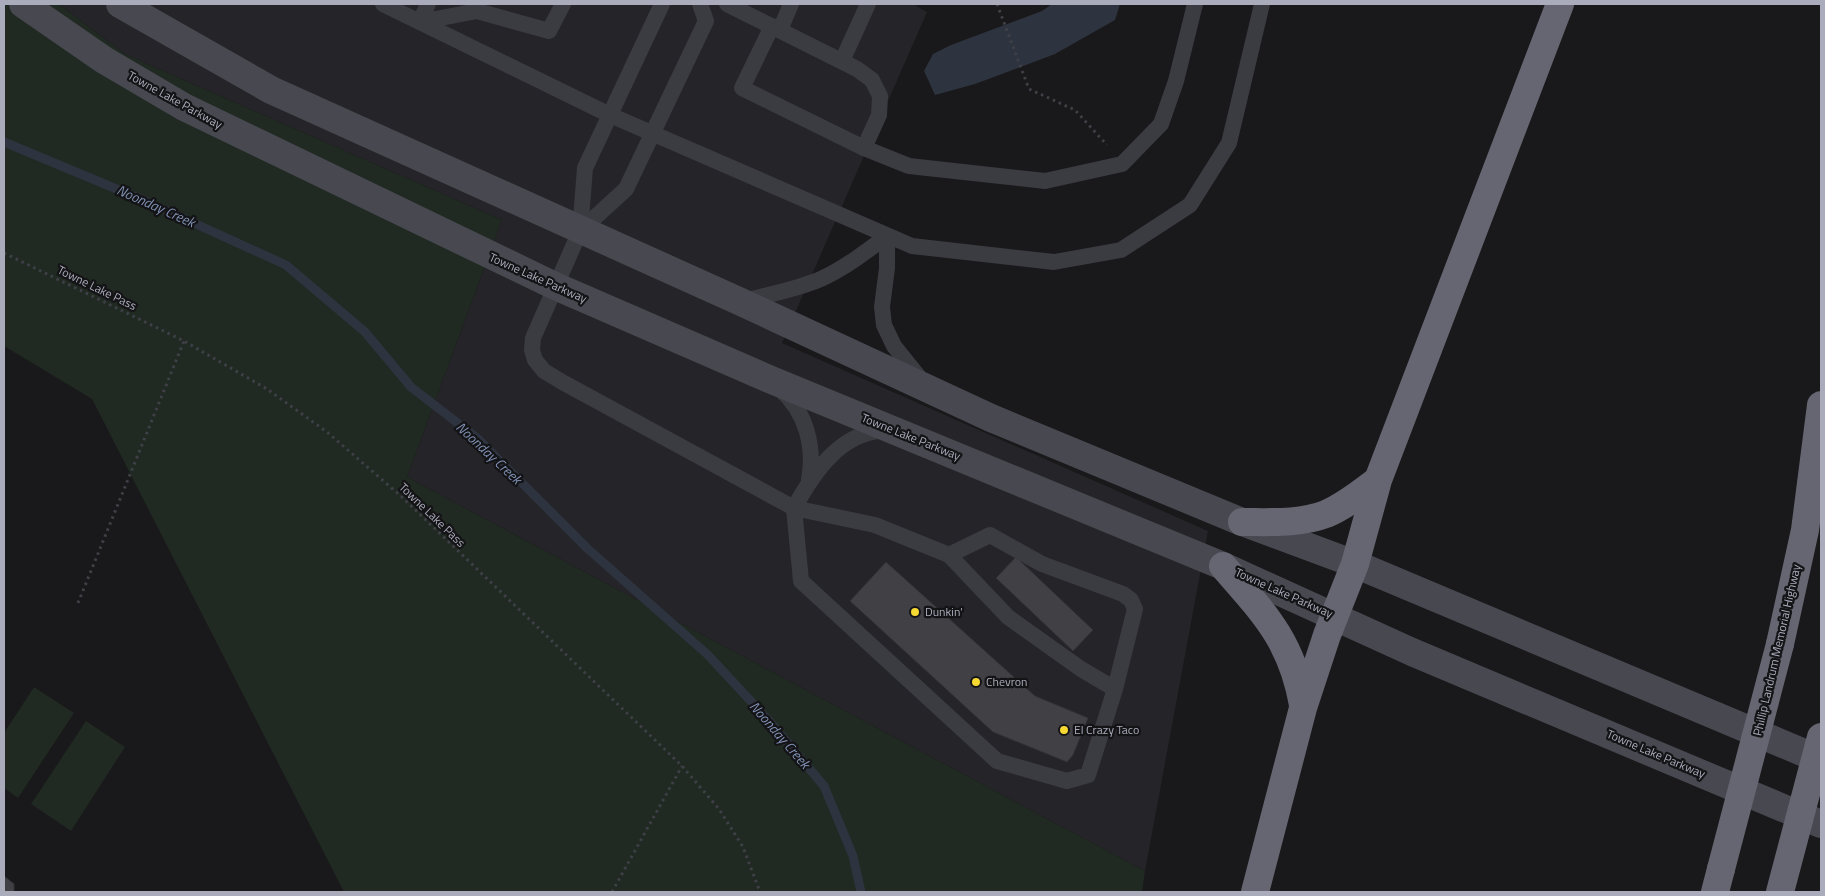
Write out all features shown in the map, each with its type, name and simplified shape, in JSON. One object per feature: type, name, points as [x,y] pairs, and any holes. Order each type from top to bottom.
[{"type":"highway","points":[[1255,892],[1303,708],[1355,564],[1378,480],[1560,4]]},
{"type":"highway","name":"Phillip Landrum Memorial Highway","points":[[1718,881],[1780,644],[1805,530],[1821,404]]},
{"type":"highway","points":[[1242,522],[1286,522],[1326,514],[1345,504],[1378,480]]},
{"type":"highway","points":[[1223,566],[1258,606],[1278,633],[1292,660],[1303,708]]},
{"type":"highway","points":[[1780,892],[1821,737]]},
{"type":"main road","name":"Towne Lake Parkway","points":[[23,4],[104,60],[184,107],[555,286],[770,379],[1223,566],[1412,652],[1821,824]]},
{"type":"main road","points":[[120,4],[271,90],[741,302],[930,391],[1242,522],[1355,564],[1821,760]]},
{"type":"lane","points":[[383,4],[610,115],[912,246],[1054,262],[1121,250],[1190,205],[1229,143],[1262,4]]},
{"type":"lane","points":[[420,22],[428,4]]},
{"type":"lane","points":[[420,22],[477,11],[549,31],[563,4]]},
{"type":"lane","points":[[662,4],[585,168],[580,231],[533,338],[532,350],[535,360],[544,370],[794,508],[875,525],[949,555],[1008,617],[1081,668],[1115,689]]},
{"type":"lane","points":[[580,231],[626,189],[706,21],[700,4]]},
{"type":"lane","points":[[727,4],[842,61],[872,80],[880,96],[879,115],[864,148]]},
{"type":"lane","points":[[791,4],[742,88],[864,148],[909,166],[1045,181],[1122,164],[1161,124],[1176,81],[1195,4]]},
{"type":"lane","points":[[842,61],[868,4]]},
{"type":"lane","points":[[741,302],[794,289],[822,278],[858,258],[888,236]]},
{"type":"lane","points":[[888,236],[887,268],[882,307],[884,325],[894,346],[930,391]]},
{"type":"lane","points":[[770,379],[797,408],[806,428],[811,448],[812,465],[808,482]]},
{"type":"lane","points":[[894,430],[876,431],[860,435],[832,454],[808,482],[794,508],[801,581],[997,761],[1067,781],[1088,775],[1115,689],[1134,609],[1131,600],[1123,594],[1042,564],[990,535],[949,555]]},
{"type":"path","points":[[997,4],[1030,89],[1075,110],[1087,121],[1122,164]]},
{"type":"path","name":"Towne Lake Pass","points":[[4,253],[184,341],[267,389],[327,432],[402,497],[682,766],[719,809],[744,847],[760,892]]},
{"type":"path","points":[[78,603],[184,341]]},
{"type":"path","points":[[612,892],[682,766]]},
{"type":"shaded area","points":[[4,4],[59,4],[125,54],[502,220],[407,477],[1145,871],[1142,892],[344,892],[92,399],[4,346]]},
{"type":"shaded area","points":[[59,4],[913,4],[927,12],[782,343],[1208,531],[1145,871],[407,477],[502,220],[125,54]]},
{"type":"shaded area","points":[[1052,4],[1120,4],[1115,20],[1055,54],[975,84],[935,95],[924,71],[933,54],[951,45],[1042,11]]},
{"type":"shaded area","points":[[34,687],[74,713],[18,798],[4,788],[4,733]]},
{"type":"shaded area","points":[[86,721],[125,747],[71,831],[31,804]]},
{"type":"building","points":[[1016,557],[1093,630],[1073,651],[996,578]]},
{"type":"building","points":[[886,562],[1035,696],[1088,718],[1073,755],[1067,762],[993,732],[850,601]]},
{"type":"building","points":[[4,876],[14,884],[14,892],[4,892]]},
{"type":"waterway","name":"Noonday Creek","points":[[4,142],[150,203],[286,265],[365,332],[411,387],[477,438],[588,549],[708,655],[771,723],[824,786],[853,856],[861,892]]},
{"type":"place","name":"Dunkin'","points":[[915,612]]},
{"type":"place","name":"Chevron","points":[[976,682]]},
{"type":"place","name":"El Crazy Taco","points":[[1064,730]]}]
